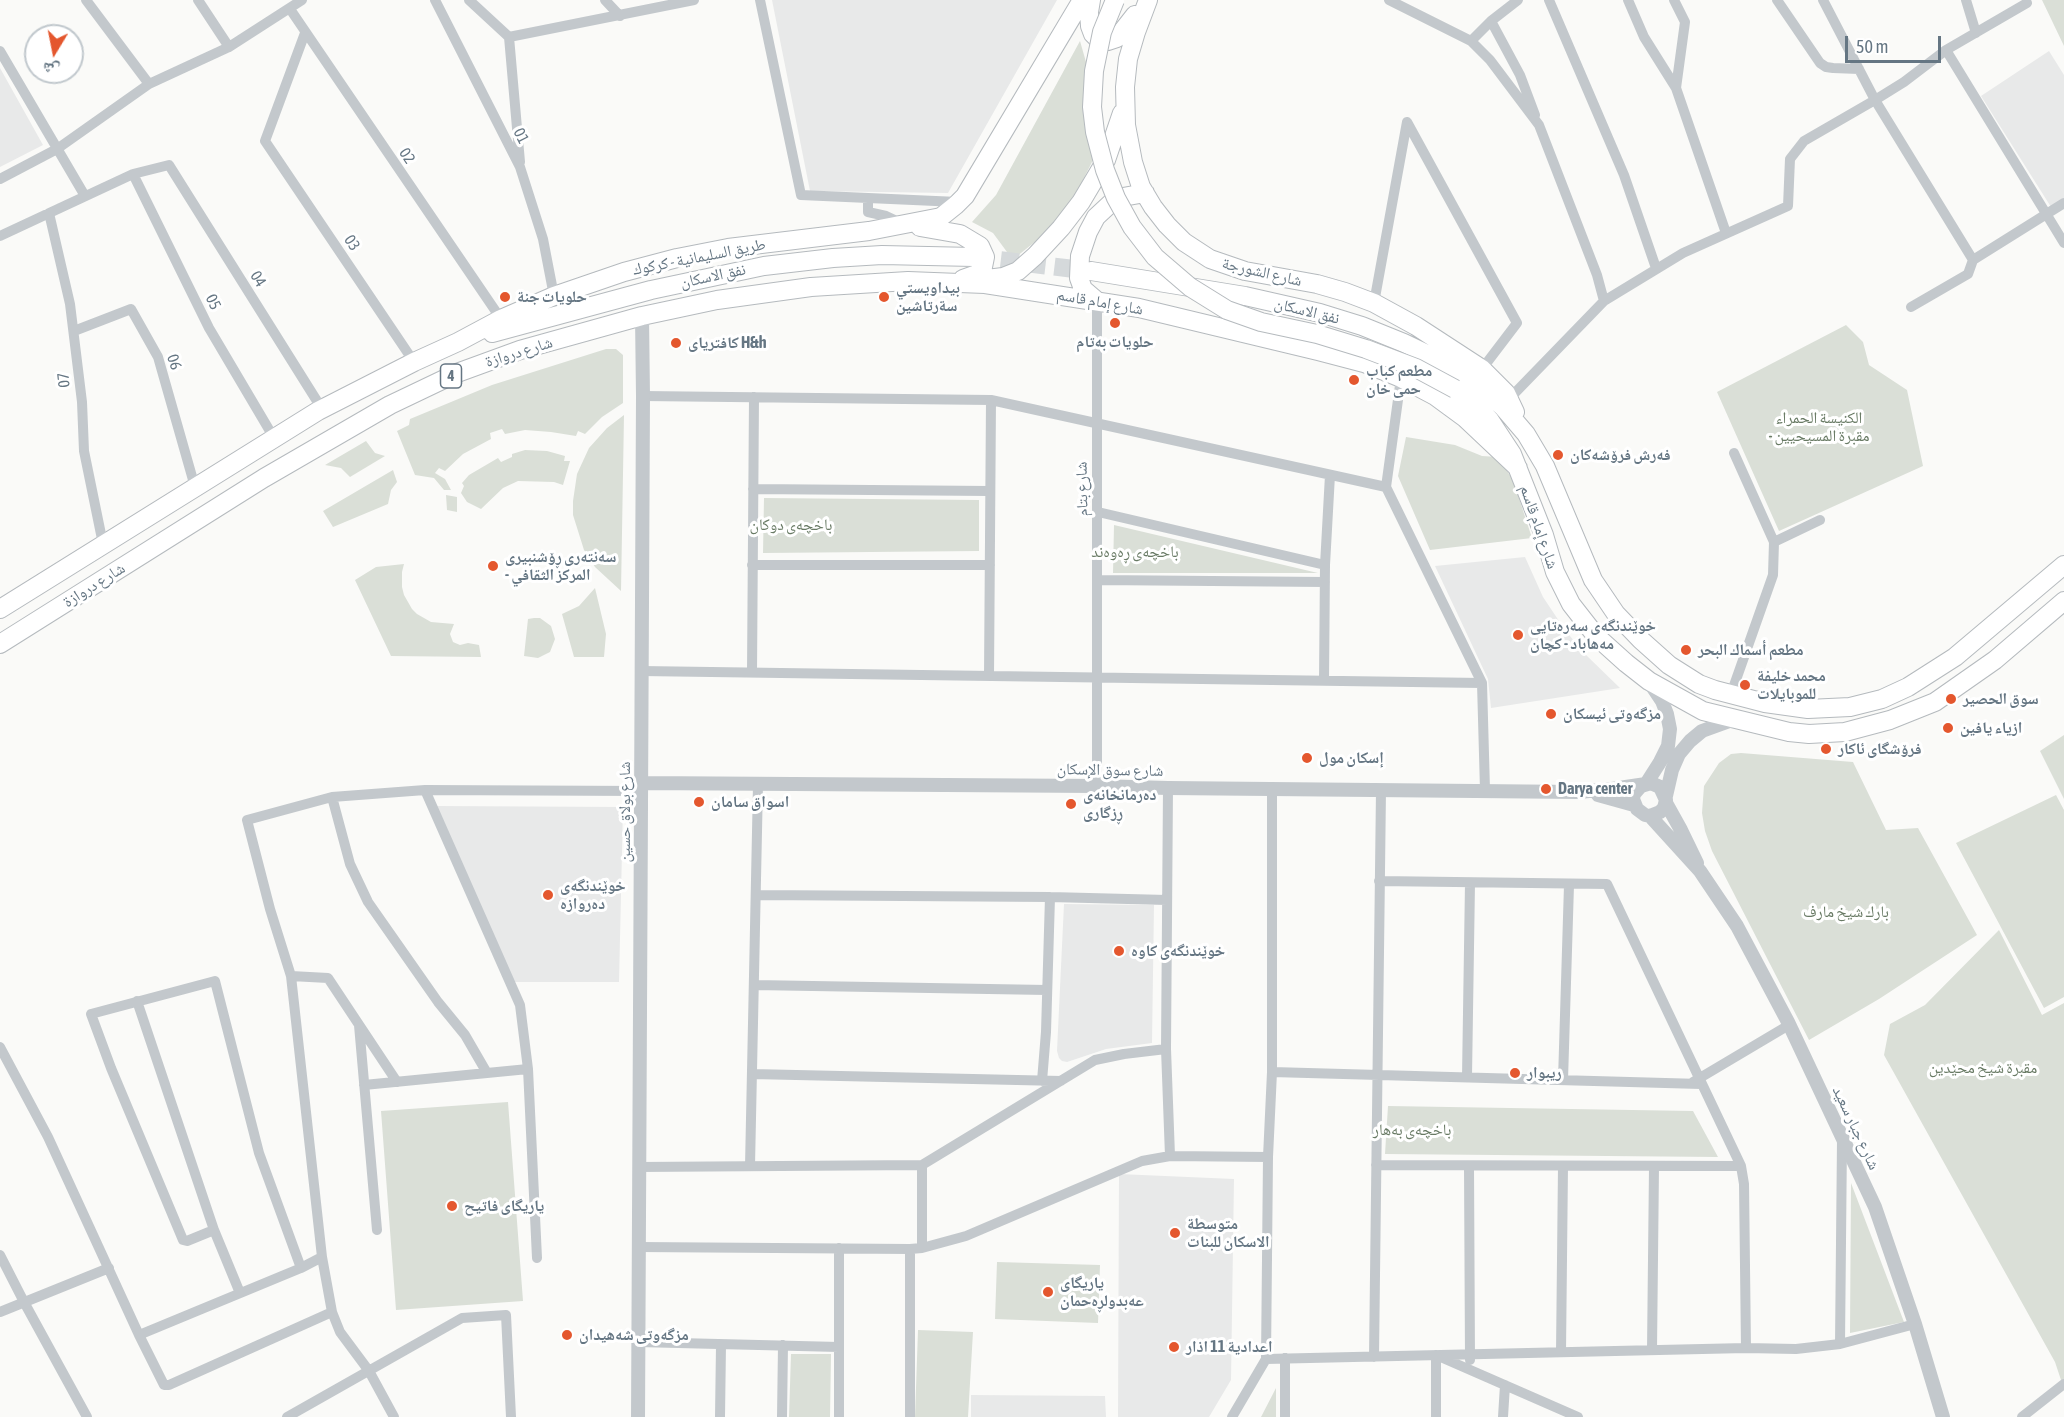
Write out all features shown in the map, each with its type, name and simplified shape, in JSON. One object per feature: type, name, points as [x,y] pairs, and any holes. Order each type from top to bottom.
[{"type":"main road","points":[[903,224],[934,220],[953,208],[971,186],[1082,0]]},
{"type":"main road","points":[[1091,0],[1089,12],[1091,30],[1098,39],[1108,41],[1122,34],[1147,0]]},
{"type":"main road","points":[[1115,0],[1102,33],[1094,71],[1092,107],[1095,132],[1105,170],[1116,198],[1132,227],[1155,257],[1190,287],[1227,310],[1261,322],[1317,334],[1366,348],[1416,368],[1455,389],[1475,404],[1489,419],[1505,442],[1518,468]]},
{"type":"main road","name":"شارع الشورجة","points":[[1147,0],[1132,45],[1126,74],[1126,125],[1130,152],[1145,194],[1158,214],[1184,242],[1210,259],[1245,271],[1330,287],[1374,303],[1433,336],[1482,369],[1500,386],[1505,402],[1520,426]]},
{"type":"main road","points":[[964,282],[1011,274],[1025,265],[1051,240],[1081,202],[1106,160],[1125,100]]},
{"type":"main road","points":[[1097,301],[1083,289],[1079,278],[1080,256],[1088,232],[1096,217],[1110,204],[1123,197],[1145,194]]},
{"type":"main road","points":[[903,224],[960,234],[973,240],[983,250],[984,264],[977,274],[964,278],[934,281]]},
{"type":"main road","name":"طريق السليمانية - كركوك","points":[[501,319],[554,296],[624,272],[687,256],[728,248],[869,231],[903,224]]},
{"type":"main road","name":"نفق الاسكان","points":[[458,342],[651,290],[754,268],[867,256],[974,257]]},
{"type":"main road","name":"نفق الاسكان","points":[[1091,271],[1268,301],[1355,324],[1404,343],[1444,363],[1505,402]]},
{"type":"main road","name":"شارع دروازة","points":[[0,644],[264,478],[390,405],[489,360],[642,316],[717,300],[776,291],[862,283],[964,282]]},
{"type":"main road","name":"شارع إمام قاسم","points":[[964,282],[1097,301],[1189,319],[1364,363],[1401,378],[1449,406],[1518,468],[1544,535],[1555,572],[1571,604],[1596,636],[1649,681],[1703,711],[1789,732],[1809,734],[1845,732],[1890,720],[1935,702],[1995,660],[2064,601]]},
{"type":"main road","points":[[458,342],[501,319]]},
{"type":"main road","name":"شارع دروازة","points":[[0,608],[322,409],[458,342]]},
{"type":"main road","name":"شارع إمام قاسم","points":[[1520,426],[1545,466],[1593,580],[1616,614],[1669,664],[1699,684],[1731,694],[1788,707],[1829,710],[1881,699],[1908,687],[1954,657],[2064,565]]},
{"type":"main road","points":[[1954,657],[1970,678]]},
{"type":"street","points":[[86,0],[149,84]]},
{"type":"street","points":[[198,0],[229,47]]},
{"type":"street","points":[[0,179],[57,149],[149,84],[229,47],[302,0]]},
{"type":"street","name":"01","points":[[435,0],[520,167],[543,239],[554,296]]},
{"type":"street","points":[[469,0],[509,37],[520,167]]},
{"type":"street","points":[[604,0],[620,16]]},
{"type":"street","points":[[509,37],[620,16],[671,2],[694,0]]},
{"type":"street","points":[[760,0],[801,195],[868,198],[953,208]]},
{"type":"street","points":[[1389,0],[1471,41],[1490,60],[1539,125]]},
{"type":"street","points":[[1471,41],[1491,21],[1518,0]]},
{"type":"street","points":[[1549,0],[1624,175],[1656,268]]},
{"type":"street","points":[[1628,0],[1644,37],[1676,88],[1726,233]]},
{"type":"street","points":[[1674,0],[1685,22],[1676,88]]},
{"type":"street","points":[[1777,0],[1820,63],[1826,67],[1859,69]]},
{"type":"street","points":[[1822,0],[1875,100],[1973,260]]},
{"type":"street","points":[[1966,0],[1976,33]]},
{"type":"street","points":[[1505,402],[1604,301],[1683,253],[1788,206],[1790,159],[1804,141],[1904,82],[1946,50],[2027,3]]},
{"type":"street","name":"02","points":[[290,9],[501,319]]},
{"type":"street","points":[[1491,21],[1520,75],[1597,275],[1604,301]]},
{"type":"street","name":"03","points":[[305,33],[265,141],[414,362]]},
{"type":"street","points":[[1946,50],[2064,243]]},
{"type":"street","points":[[0,51],[85,196]]},
{"type":"street","points":[[1374,303],[1407,122],[1517,323],[1482,369]]},
{"type":"street","name":"04","points":[[133,174],[169,165],[322,409]]},
{"type":"street","points":[[0,236],[133,174]]},
{"type":"street","name":"05","points":[[133,174],[209,328],[274,438]]},
{"type":"street","points":[[868,198],[868,212],[886,216],[903,224]]},
{"type":"street","points":[[1911,307],[1968,274],[1973,260],[2064,203]]},
{"type":"street","name":"07","points":[[49,213],[70,304],[82,402],[84,451],[103,544]]},
{"type":"street","name":"شارع بتام","points":[[1097,301],[1097,786]]},
{"type":"street","name":"06","points":[[74,332],[131,309],[158,357],[195,487]]},
{"type":"street","name":"شارع بولاق حسين","points":[[638,1417],[642,316]]},
{"type":"street","points":[[1401,378],[1386,487],[1482,683],[1485,790]]},
{"type":"street","points":[[643,396],[991,400],[1386,487]]},
{"type":"street","points":[[752,672],[754,397]]},
{"type":"street","points":[[989,676],[991,400]]},
{"type":"street","points":[[1731,694],[1773,575],[1774,542],[1734,453]]},
{"type":"street","points":[[1324,681],[1325,565],[1330,475]]},
{"type":"street","points":[[753,489],[989,491]]},
{"type":"street","points":[[1098,512],[1325,565]]},
{"type":"street","points":[[1774,542],[1820,520]]},
{"type":"street","points":[[752,565],[990,564]]},
{"type":"street","points":[[1098,580],[1325,582]]},
{"type":"street","points":[[641,671],[1482,683]]},
{"type":"street","points":[[1634,805],[1634,794],[1646,784],[1668,746],[1670,729],[1668,714],[1649,681]]},
{"type":"street","points":[[1650,816],[1660,812],[1666,800],[1672,770],[1679,754],[1690,741],[1702,731],[1737,719]]},
{"type":"street","points":[[750,1166],[758,784]]},
{"type":"street","name":"شارع سوق الإسكان","points":[[641,787],[758,784],[1578,792]]},
{"type":"street","points":[[1578,792],[1656,784],[1660,787],[1700,871]]},
{"type":"street","points":[[394,1417],[369,1371],[340,1332],[332,1312],[322,1257],[291,976],[270,909],[247,820],[332,797],[425,790],[641,787]]},
{"type":"street","points":[[1168,788],[1167,1049],[1170,1156]]},
{"type":"street","points":[[1232,1417],[1266,1359],[1268,1157],[1272,1072],[1272,789]]},
{"type":"street","points":[[425,790],[520,1005],[528,1069],[537,1258]]},
{"type":"street","points":[[1374,1357],[1381,790]]},
{"type":"street","points":[[1578,792],[1607,796],[1634,805],[1640,813],[1650,816],[1700,871]]},
{"type":"street","points":[[332,797],[350,864],[368,902],[438,1002],[465,1035],[486,1073]]},
{"type":"street","name":"شارع جبار سعيد","points":[[1700,871],[1737,926],[1789,1025],[1875,1207],[1943,1417]]},
{"type":"street","points":[[1379,881],[1607,884],[1697,1082],[1741,1166],[1744,1184],[1746,1348]]},
{"type":"street","points":[[1467,1077],[1470,883]]},
{"type":"street","points":[[1563,1080],[1569,885]]},
{"type":"street","points":[[756,895],[1167,900]]},
{"type":"street","points":[[1041,1081],[1050,897]]},
{"type":"street","points":[[291,976],[328,978],[397,1082]]},
{"type":"street","points":[[214,1230],[187,1241],[183,1240],[119,1088],[91,1014],[215,981],[259,1153],[301,1268]]},
{"type":"street","points":[[754,985],[1047,990]]},
{"type":"street","points":[[137,1001],[214,1230],[240,1293]]},
{"type":"street","points":[[359,1025],[377,1230]]},
{"type":"street","points":[[1272,1072],[1697,1082],[1789,1025]]},
{"type":"street","points":[[0,1047],[48,1137],[160,1380],[164,1384],[169,1385],[332,1312]]},
{"type":"street","points":[[639,1167],[922,1166],[1095,1060],[1167,1049]]},
{"type":"street","points":[[364,1085],[528,1069]]},
{"type":"street","points":[[752,1074],[1062,1081]]},
{"type":"street","points":[[1840,1344],[1842,1139]]},
{"type":"street","points":[[639,1247],[922,1248],[966,1236],[1142,1161],[1170,1156],[1268,1157]]},
{"type":"street","points":[[1376,1165],[1741,1166]]},
{"type":"street","points":[[922,1166],[922,1248]]},
{"type":"street","points":[[1469,1166],[1470,1370]]},
{"type":"street","points":[[1561,1352],[1563,1166]]},
{"type":"street","points":[[1652,1350],[1654,1167]]},
{"type":"street","points":[[839,1248],[839,1417]]},
{"type":"street","points":[[910,1249],[910,1417]]},
{"type":"street","points":[[0,1255],[87,1417]]},
{"type":"street","points":[[139,1335],[301,1268],[322,1257]]},
{"type":"street","points":[[0,1312],[109,1268]]},
{"type":"street","points":[[287,1417],[462,1318],[506,1315],[511,1417]]},
{"type":"street","points":[[1266,1359],[1746,1348],[1796,1349],[1840,1344],[1914,1324]]},
{"type":"street","points":[[638,1342],[839,1347]]},
{"type":"street","points":[[720,1417],[721,1345]]},
{"type":"street","points":[[782,1417],[783,1345]]},
{"type":"street","points":[[1436,1354],[1578,1417]]},
{"type":"street","points":[[1436,1354],[1436,1417]]},
{"type":"street","points":[[1285,1358],[1285,1417]]},
{"type":"street","points":[[2022,1417],[2064,1384]]},
{"type":"street","points":[[1503,1417],[1504,1385]]},
{"type":"shaded area","points":[[772,0],[1057,0],[948,193],[810,191]]},
{"type":"shaded area","points":[[2049,51],[2064,75],[2064,198],[2051,207],[1981,96]]},
{"type":"shaded area","points":[[0,68],[43,145],[0,167]]},
{"type":"shaded area","name":"خوێندنگەی سەرەتایی مەهاباد - کچان","points":[[1525,557],[1543,597],[1565,630],[1585,654],[1620,688],[1491,708],[1488,679],[1435,566]]},
{"type":"shaded area","name":"خوێندنگەی دەروازە","points":[[437,806],[623,807],[619,982],[514,982]]},
{"type":"shaded area","points":[[1064,904],[1154,905],[1152,1043],[1106,1049],[1067,1062],[1059,1058],[1057,1051]]},
{"type":"shaded area","points":[[1119,1174],[1234,1179],[1231,1380],[1209,1417],[1118,1417]]},
{"type":"shaded area","points":[[971,1395],[1105,1396],[1106,1417],[971,1417]]},
{"type":"green space","points":[[2042,0],[2064,0],[2064,46]]},
{"type":"green space","points":[[1080,41],[1088,69],[1086,116],[1093,160],[1062,214],[1041,237],[1011,261],[993,233],[972,222],[996,195]]},
{"type":"green space","name":"الكنيسة الحمراء - مقبرة المسيحيين","points":[[1846,325],[1863,342],[1869,365],[1907,390],[1923,466],[1779,531],[1717,392]]},
{"type":"green space","points":[[606,349],[616,349],[623,355],[623,403],[602,417],[585,434],[578,431],[576,436],[525,430],[505,434],[502,429],[490,433],[491,439],[463,454],[445,471],[439,468],[435,473],[445,479],[451,490],[444,490],[434,478],[415,475],[397,431],[409,425],[410,419],[492,385]]},
{"type":"green space","points":[[624,415],[621,591],[595,567],[584,550],[573,515],[573,501],[577,474],[589,448],[607,428]]},
{"type":"green space","points":[[1406,437],[1455,445],[1482,456],[1498,457],[1513,480],[1532,538],[1430,550],[1398,476]]},
{"type":"green space","points":[[366,441],[375,453],[385,456],[350,477],[341,468],[325,465]]},
{"type":"green space","points":[[525,450],[547,451],[565,456],[564,461],[570,461],[563,485],[554,482],[518,481],[503,488],[481,509],[467,502],[461,493],[464,486],[462,483],[469,475],[498,458],[501,462],[512,457],[512,454]]},
{"type":"green space","points":[[393,470],[397,482],[391,490],[388,504],[333,527],[323,511]]},
{"type":"green space","points":[[446,495],[457,497],[457,512],[447,510]]},
{"type":"green space","name":"باخچەی دوکان","points":[[764,498],[979,500],[979,551],[763,553]]},
{"type":"green space","name":"باخچەی ڕەوەند","points":[[1114,525],[1318,573],[1113,573]]},
{"type":"green space","points":[[404,564],[402,587],[412,609],[431,622],[454,624],[450,634],[453,642],[460,645],[468,643],[479,645],[481,657],[391,656],[355,580],[376,567]]},
{"type":"green space","points":[[595,588],[606,634],[604,657],[574,657],[562,614],[579,606]]},
{"type":"green space","points":[[540,618],[551,626],[555,639],[550,652],[538,658],[524,656],[528,619]]},
{"type":"green space","points":[[2064,735],[2064,799],[2040,751]]},
{"type":"green space","name":"بارك شيخ مارف","points":[[1731,754],[1853,762],[1886,830],[1918,828],[1977,935],[1879,999],[1809,1040],[1712,851],[1705,831],[1702,813],[1704,786],[1719,763]]},
{"type":"green space","points":[[2056,795],[2064,810],[2064,997],[2044,1008],[1956,843]]},
{"type":"green space","name":"مقبرة شيخ محێدین","points":[[1999,930],[2042,1015],[2064,1003],[2064,1389],[2055,1362],[1884,1055],[1890,1024],[1925,1005]]},
{"type":"green space","name":"یاریگای فاتیح","points":[[508,1102],[523,1301],[396,1310],[381,1111]]},
{"type":"green space","name":"باخچەی بەهار","points":[[1388,1106],[1693,1111],[1718,1157],[1385,1154]]},
{"type":"green space","points":[[1851,1183],[1904,1322],[1850,1333]]},
{"type":"green space","name":"یاریگای عەبدولڕەحمان","points":[[997,1262],[1100,1265],[1098,1323],[995,1319]]},
{"type":"green space","points":[[918,1330],[973,1332],[968,1417],[915,1417]]},
{"type":"green space","points":[[791,1354],[831,1354],[830,1417],[789,1417]]},
{"type":"green space","points":[[1276,1388],[1276,1417],[1261,1417]]},
{"type":"tunnel","points":[[974,257],[1091,271]]},
{"type":"place","name":"حلویات جنة","points":[[505,297]]},
{"type":"place","name":"بيداويستي سةرتاشين","points":[[884,297]]},
{"type":"place","name":"حلویات بەتام","points":[[1115,323]]},
{"type":"place","name":"کافتریای H&h","points":[[676,343]]},
{"type":"place","name":"مطعم كباب حمى خان","points":[[1354,380]]},
{"type":"place","name":"فەرش فرۆشەکان","points":[[1558,455]]},
{"type":"place","name":"سەنتەری ڕۆشنبیری - المرکز الثقافي","points":[[493,566]]},
{"type":"place","name":"خوێندنگەی سەرەتایی مەهاباد - کچان","points":[[1518,635]]},
{"type":"place","name":"مطعم أسماك البحر","points":[[1686,650]]},
{"type":"place","name":"محمد خليفة للموبايلات","points":[[1745,685]]},
{"type":"place","name":"سوق الحصير","points":[[1951,699]]},
{"type":"place","name":"مزگەوتی ئیسکان","points":[[1551,714]]},
{"type":"place","name":"ازياء يافين","points":[[1948,728]]},
{"type":"place","name":"فرۆشگای ئاکار","points":[[1826,749]]},
{"type":"place","name":"إسكان مول","points":[[1307,758]]},
{"type":"place","name":"Darya center","points":[[1546,789]]},
{"type":"place","name":"اسواق سامان","points":[[699,802]]},
{"type":"place","name":"دەرمانخانەی ڕزگاری","points":[[1071,804]]},
{"type":"place","name":"خوێندنگەی دەروازە","points":[[548,895]]},
{"type":"place","name":"خوێندنگەی کاوە","points":[[1119,951]]},
{"type":"place","name":"ريبوار","points":[[1515,1073]]},
{"type":"place","name":"یاریگای فاتیح","points":[[452,1206]]},
{"type":"place","name":"متوسطة الاسكان للبنات","points":[[1175,1233]]},
{"type":"place","name":"یاریگای عەبدولڕەحمان","points":[[1048,1292]]},
{"type":"place","name":"مزگەوتی شەهیدان","points":[[567,1335]]},
{"type":"place","name":"اعدادية 11 اذار","points":[[1174,1347]]}]
